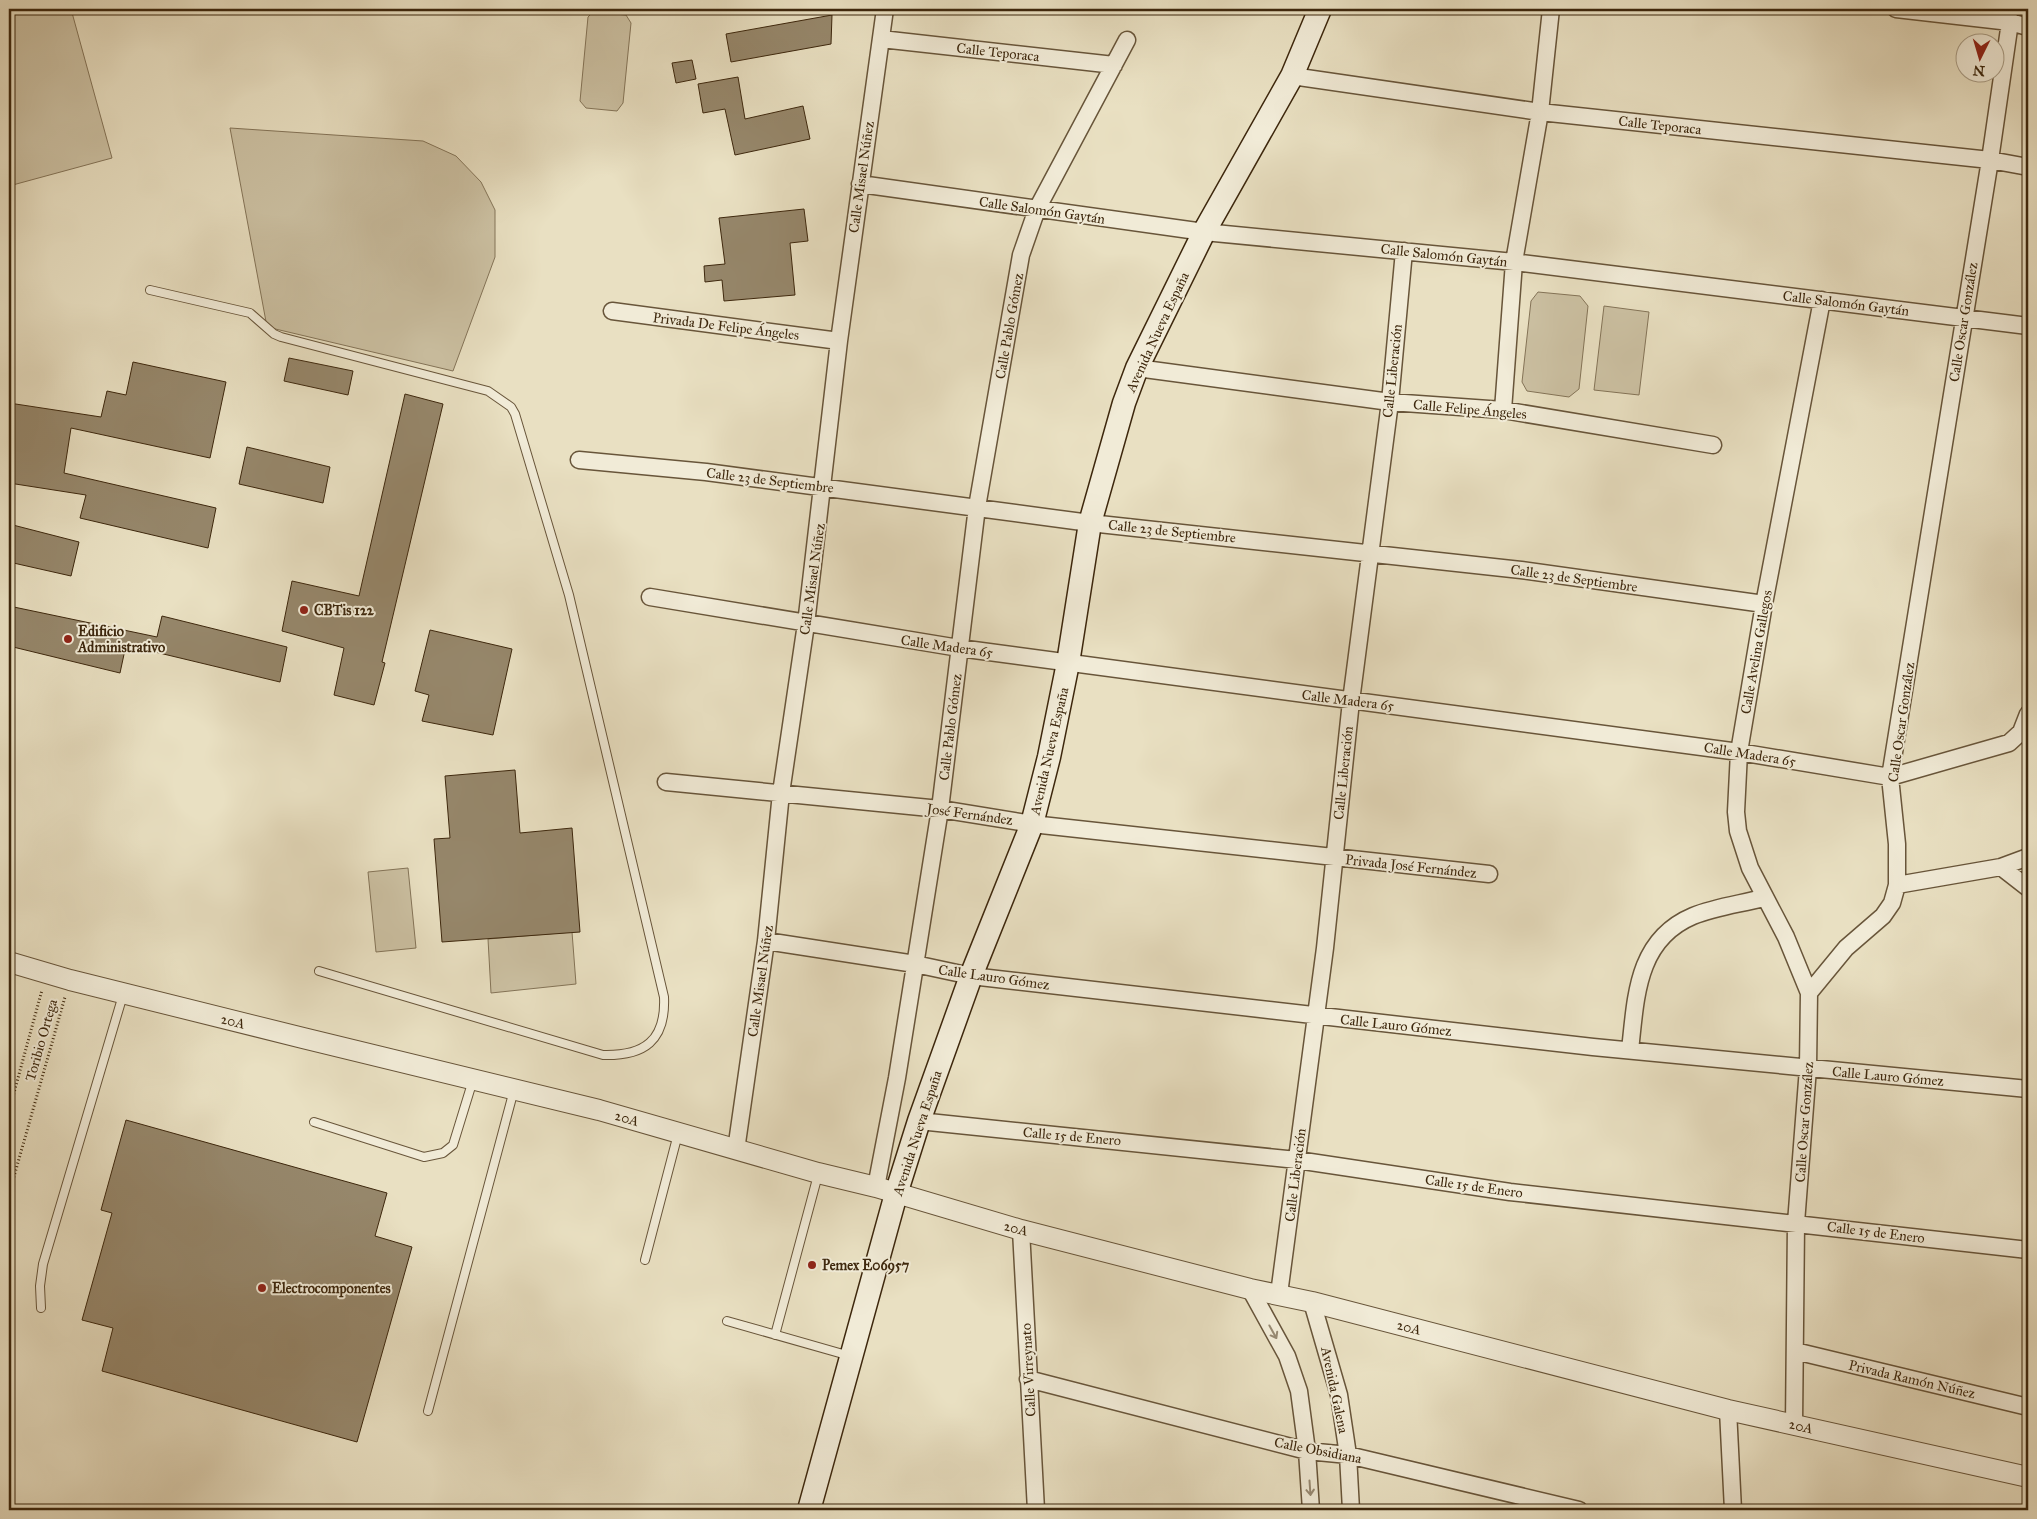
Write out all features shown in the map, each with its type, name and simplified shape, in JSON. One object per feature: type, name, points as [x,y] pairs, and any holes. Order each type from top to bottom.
[{"type":"main road","name":"Avenida Nueva España","points":[[809,1510],[852,1357],[886,1190],[919,1121],[971,976],[1032,824],[1049,757],[1068,663],[1090,522],[1136,368],[1204,232],[1292,76],[1320,9]]},
{"type":"street","name":"Calle Misael Núñez","points":[[736,1150],[766,941],[781,793],[806,624],[860,184],[885,9]]},
{"type":"street","points":[[1503,410],[1514,262],[1540,112],[1551,9]]},
{"type":"street","points":[[1896,9],[2009,16],[2028,28]]},
{"type":"street","name":"Calle Oscar González","points":[[1794,1425],[1796,1223],[1808,1068],[1810,993],[1846,948],[1883,916],[1892,903],[1896,885],[1897,844],[1890,777],[1990,160],[2009,16]]},
{"type":"street","name":"Calle Teporaca","points":[[881,39],[1114,65]]},
{"type":"street","points":[[1037,209],[1127,40]]},
{"type":"street","name":"Calle Teporaca","points":[[1292,76],[1540,112],[1990,160],[2028,167]]},
{"type":"street","name":"Calle Salomón Gaytán","points":[[860,184],[1204,232],[1514,262],[2028,326]]},
{"type":"street","name":"Calle Pablo Gómez","points":[[886,1190],[897,1078],[940,809],[977,507],[1021,255],[1037,209]]},
{"type":"street","name":"Calle Liberación","points":[[1279,1294],[1316,1016],[1351,701],[1390,402],[1404,251]]},
{"type":"street","name":"Calle Avelina Gallegos","points":[[1810,993],[1786,937],[1763,898],[1750,868],[1738,831],[1736,812],[1739,752],[1764,604],[1822,300]]},
{"type":"street","name":"Privada De Felipe Ángeles","points":[[612,311],[840,341]]},
{"type":"street","name":"Calle Felipe Ángeles","points":[[1136,368],[1390,402],[1503,410],[1713,445]]},
{"type":"street","name":"Calle 23 de Septiembre","points":[[579,460],[706,472],[1090,522],[1521,570],[1764,604]]},
{"type":"street","name":"Calle Madera 65","points":[[650,597],[959,648],[1739,752],[1890,777],[2009,743],[2021,732],[2028,714]]},
{"type":"street","name":"José Fernández","points":[[666,782],[940,809],[1032,824],[1334,857]]},
{"type":"street","name":"Privada José Fernández","points":[[1334,857],[1489,874]]},
{"type":"street","points":[[1896,885],[2001,867],[2028,857]]},
{"type":"street","points":[[2001,867],[2028,888]]},
{"type":"street","points":[[1630,1050],[1642,968],[1655,948],[1670,931],[1685,920],[1763,898]]},
{"type":"street","name":"Calle Lauro Gómez","points":[[766,941],[914,964],[971,976],[1630,1050],[2028,1089]]},
{"type":"street","name":"20A","points":[[9,962],[70,980],[599,1110],[678,1134],[886,1190],[1021,1230],[1250,1289],[1312,1302],[1728,1410],[2028,1477]]},
{"type":"street","name":"Calle 15 de Enero","points":[[919,1121],[1298,1160],[1510,1192],[2028,1250]]},
{"type":"street","name":"Calle Virreynato","points":[[1021,1230],[1036,1510]]},
{"type":"street","points":[[1250,1289],[1287,1356],[1299,1391],[1307,1451],[1311,1510]]},
{"type":"street","name":"Avenida Galena","points":[[1312,1302],[1339,1395],[1348,1455],[1351,1510]]},
{"type":"street","name":"Privada Ramón Núñez","points":[[1795,1351],[2028,1407]]},
{"type":"street","name":"Calle Obsidiana","points":[[1028,1379],[1307,1451],[1348,1455],[1579,1510]]},
{"type":"street","points":[[1728,1410],[1734,1510]]},
{"type":"lane","points":[[150,290],[250,313],[281,337],[488,391],[511,408],[515,414],[569,595],[621,808],[664,997],[665,1011],[661,1026],[651,1042],[634,1054],[603,1056],[319,971]]},
{"type":"lane","points":[[41,1308],[40,1286],[43,1264],[124,993]]},
{"type":"lane","points":[[314,1122],[424,1157],[435,1156],[453,1145],[473,1080]]},
{"type":"lane","points":[[428,1411],[514,1090]]},
{"type":"lane","points":[[646,1260],[678,1134]]},
{"type":"lane","points":[[775,1335],[818,1173]]},
{"type":"lane","points":[[727,1321],[852,1357]]},
{"type":"path","points":[[9,1111],[47,973]]},
{"type":"path","name":"Toribio Ortega","points":[[9,1194],[70,980]]},
{"type":"shaded area","points":[[9,9],[71,9],[112,158],[9,186]]},
{"type":"shaded area","points":[[593,12],[626,15],[631,23],[623,103],[617,111],[586,108],[580,101],[588,17]]},
{"type":"shaded area","points":[[230,128],[423,141],[456,156],[481,182],[495,210],[495,257],[453,371],[267,327]]},
{"type":"shaded area","points":[[1538,292],[1580,296],[1588,306],[1579,389],[1569,397],[1527,391],[1522,382],[1531,301]]},
{"type":"shaded area","points":[[1604,306],[1649,312],[1639,395],[1594,390]]},
{"type":"shaded area","points":[[408,868],[416,948],[376,952],[368,872]]},
{"type":"shaded area","points":[[572,932],[576,984],[491,993],[488,939]]},
{"type":"building","points":[[832,15],[831,44],[731,62],[726,34]]},
{"type":"building","points":[[692,60],[696,79],[676,83],[672,63]]},
{"type":"building","points":[[738,77],[745,119],[803,106],[810,139],[735,155],[725,109],[703,113],[698,84]]},
{"type":"building","points":[[804,209],[808,241],[790,243],[795,295],[724,301],[722,280],[705,282],[704,266],[725,264],[719,218]]},
{"type":"building","points":[[289,358],[353,371],[348,395],[284,381]]},
{"type":"building","points":[[133,362],[226,382],[210,458],[71,428],[64,473],[216,508],[208,548],[80,518],[86,495],[9,483],[9,403],[101,417],[107,391],[126,395]]},
{"type":"building","points":[[405,394],[443,404],[382,662],[385,663],[374,705],[334,695],[344,648],[282,631],[292,581],[359,596]]},
{"type":"building","points":[[247,447],[330,467],[323,503],[239,484]]},
{"type":"building","points":[[9,524],[79,542],[71,576],[9,562]]},
{"type":"building","points":[[9,606],[157,637],[162,616],[287,647],[280,682],[126,645],[120,673],[9,646]]},
{"type":"building","points":[[430,630],[512,649],[493,735],[422,721],[429,695],[415,691]]},
{"type":"building","points":[[515,770],[520,833],[572,828],[580,932],[442,942],[434,839],[450,838],[445,776]]},
{"type":"building","name":"Electrocomponentes","points":[[126,1120],[387,1193],[375,1236],[412,1247],[357,1442],[102,1371],[113,1328],[82,1320],[112,1213],[101,1210]]},
{"type":"place","name":"CBTis 122","points":[[304,610]]},
{"type":"place","name":"Edificio Administrativo","points":[[68,639]]},
{"type":"place","name":"Pemex E06957","points":[[812,1265]]},
{"type":"place","name":"Electrocomponentes","points":[[262,1288]]}]
